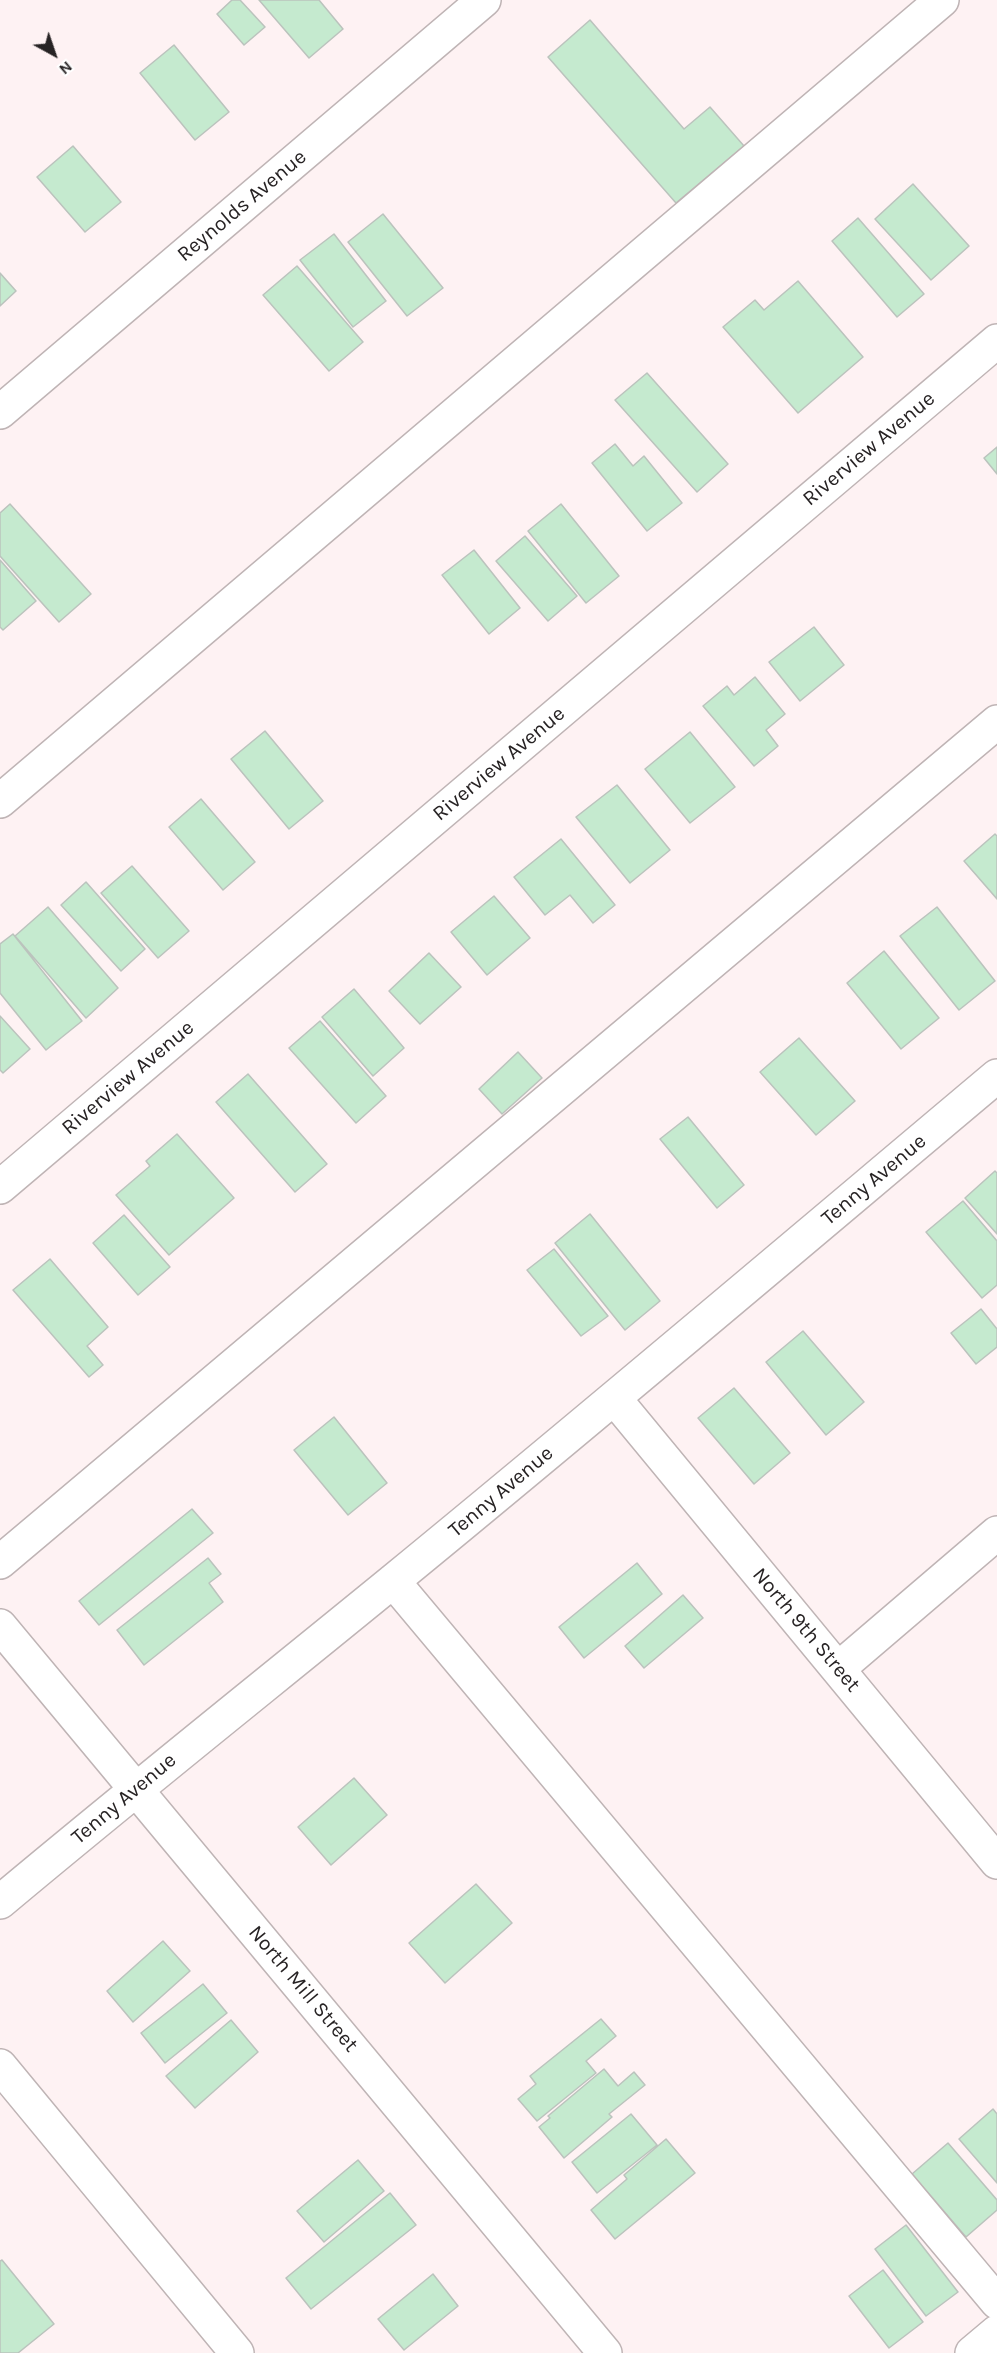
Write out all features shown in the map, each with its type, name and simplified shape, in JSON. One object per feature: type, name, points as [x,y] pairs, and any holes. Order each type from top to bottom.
[{"type":"street","name":"Reynolds Avenue","points":[[0,412],[484,0]]},
{"type":"street","points":[[0,801],[942,0]]},
{"type":"street","name":"Riverview Avenue","points":[[4,1175],[997,340]]},
{"type":"street","points":[[0,1562],[997,722]]},
{"type":"street","name":"Tenny Avenue","points":[[0,1902],[136,1788],[393,1581],[614,1398],[997,1076]]},
{"type":"street","name":"North 9th Street","points":[[614,1398],[997,1862]]},
{"type":"street","points":[[838,1669],[997,1533]]},
{"type":"street","points":[[393,1581],[997,2302]]},
{"type":"street","name":"North Mill Street","points":[[0,1626],[605,2353]]},
{"type":"street","points":[[0,2066],[237,2353]]},
{"type":"street","points":[[972,2353],[997,2332]]},
{"type":"building","points":[[232,0],[240,0],[265,27],[244,45],[217,14]]},
{"type":"building","points":[[259,0],[319,0],[343,29],[309,58]]},
{"type":"building","points":[[590,20],[684,129],[710,107],[744,146],[676,203],[548,57]]},
{"type":"building","points":[[174,45],[229,112],[195,140],[140,73]]},
{"type":"building","points":[[73,146],[121,202],[85,232],[37,177]]},
{"type":"building","points":[[913,184],[969,246],[931,280],[875,219]]},
{"type":"building","points":[[383,214],[443,288],[407,316],[348,242]]},
{"type":"building","points":[[858,218],[924,294],[897,317],[832,241]]},
{"type":"building","points":[[334,234],[386,301],[353,327],[300,260]]},
{"type":"building","points":[[297,266],[363,342],[329,371],[263,295]]},
{"type":"building","points":[[0,273],[16,291],[0,306]]},
{"type":"building","points":[[798,281],[863,357],[798,413],[723,327],[755,300],[764,310]]},
{"type":"building","points":[[647,373],[728,464],[697,492],[615,400]]},
{"type":"building","points":[[615,444],[633,466],[644,456],[682,503],[647,531],[592,463]]},
{"type":"building","points":[[997,447],[997,474],[984,458]]},
{"type":"building","points":[[10,504],[91,594],[59,622],[0,556],[0,513]]},
{"type":"building","points":[[561,504],[619,576],[586,603],[528,531]]},
{"type":"building","points":[[525,536],[577,596],[548,621],[496,561]]},
{"type":"building","points":[[474,550],[520,608],[489,634],[442,575]]},
{"type":"building","points":[[0,560],[36,601],[3,630],[0,627]]},
{"type":"building","points":[[814,627],[844,665],[800,701],[769,662]]},
{"type":"building","points":[[755,677],[785,714],[766,730],[778,746],[754,766],[703,706],[727,686],[734,695]]},
{"type":"building","points":[[265,731],[323,801],[289,829],[231,759]]},
{"type":"building","points":[[690,732],[735,787],[690,823],[645,769]]},
{"type":"building","points":[[617,785],[670,850],[630,883],[576,817]]},
{"type":"building","points":[[201,799],[255,862],[223,890],[169,827]]},
{"type":"building","points":[[995,834],[997,836],[997,899],[964,861]]},
{"type":"building","points":[[561,839],[615,905],[593,923],[570,895],[545,915],[514,877]]},
{"type":"building","points":[[132,866],[189,931],[158,958],[101,893]]},
{"type":"building","points":[[86,882],[145,949],[121,971],[61,905]]},
{"type":"building","points":[[494,896],[530,938],[487,975],[451,932]]},
{"type":"building","points":[[48,907],[118,988],[86,1018],[15,936]]},
{"type":"building","points":[[937,907],[995,981],[959,1010],[900,936]]},
{"type":"building","points":[[13,934],[82,1021],[46,1050],[0,993],[0,944]]},
{"type":"building","points":[[884,951],[939,1018],[901,1049],[847,983]]},
{"type":"building","points":[[429,953],[461,987],[420,1024],[389,991]]},
{"type":"building","points":[[354,989],[404,1048],[373,1076],[322,1017]]},
{"type":"building","points":[[0,1016],[30,1049],[3,1073],[0,1070]]},
{"type":"building","points":[[320,1021],[386,1096],[356,1123],[289,1048]]},
{"type":"building","points":[[799,1038],[855,1101],[816,1135],[760,1072]]},
{"type":"building","points":[[518,1052],[542,1078],[502,1114],[479,1089]]},
{"type":"building","points":[[248,1074],[327,1164],[295,1192],[216,1102]]},
{"type":"building","points":[[688,1117],[744,1185],[717,1208],[660,1139]]},
{"type":"building","points":[[177,1134],[234,1198],[169,1255],[116,1195],[150,1166],[146,1161]]},
{"type":"building","points":[[995,1171],[997,1173],[997,1234],[965,1198]]},
{"type":"building","points":[[963,1201],[997,1241],[997,1285],[982,1298],[926,1232]]},
{"type":"building","points":[[590,1214],[660,1301],[625,1330],[555,1243]]},
{"type":"building","points":[[124,1215],[170,1267],[138,1295],[93,1243]]},
{"type":"building","points":[[554,1249],[608,1316],[581,1336],[527,1270]]},
{"type":"building","points":[[50,1259],[108,1327],[87,1346],[103,1365],[89,1377],[13,1290]]},
{"type":"building","points":[[981,1309],[997,1329],[997,1347],[976,1364],[951,1333]]},
{"type":"building","points":[[803,1331],[864,1402],[826,1435],[766,1362]]},
{"type":"building","points":[[734,1388],[790,1453],[754,1484],[698,1418]]},
{"type":"building","points":[[334,1417],[387,1483],[348,1515],[294,1450]]},
{"type":"building","points":[[192,1509],[213,1533],[99,1625],[79,1601]]},
{"type":"building","points":[[208,1558],[221,1574],[209,1583],[223,1602],[144,1665],[117,1630]]},
{"type":"building","points":[[637,1563],[662,1594],[584,1658],[559,1627]]},
{"type":"building","points":[[683,1595],[703,1618],[644,1668],[625,1646]]},
{"type":"building","points":[[354,1778],[387,1815],[331,1865],[298,1827]]},
{"type":"building","points":[[476,1884],[512,1923],[445,1983],[409,1943]]},
{"type":"building","points":[[163,1941],[190,1971],[133,2022],[107,1991]]},
{"type":"building","points":[[203,1984],[227,2013],[165,2063],[141,2033]]},
{"type":"building","points":[[601,2019],[616,2036],[586,2061],[596,2073],[537,2121],[518,2099],[536,2084],[530,2076]]},
{"type":"building","points":[[231,2020],[258,2052],[195,2108],[166,2076]]},
{"type":"building","points":[[604,2069],[618,2086],[634,2072],[645,2085],[609,2114],[612,2117],[564,2158],[539,2127],[550,2118],[548,2116]]},
{"type":"building","points":[[993,2109],[997,2114],[997,2183],[959,2139]]},
{"type":"building","points":[[631,2114],[657,2145],[597,2193],[572,2162]]},
{"type":"building","points":[[666,2139],[695,2173],[615,2239],[591,2210],[627,2179],[624,2175]]},
{"type":"building","points":[[948,2143],[997,2200],[997,2210],[966,2237],[912,2174]]},
{"type":"building","points":[[358,2160],[384,2191],[324,2242],[297,2211]]},
{"type":"building","points":[[390,2193],[416,2225],[311,2309],[286,2278]]},
{"type":"building","points":[[906,2225],[958,2292],[926,2316],[875,2249]]},
{"type":"building","points":[[2,2260],[54,2324],[18,2353],[0,2353],[0,2261]]},
{"type":"building","points":[[883,2270],[923,2322],[889,2348],[849,2296]]},
{"type":"building","points":[[433,2274],[458,2306],[404,2350],[378,2319]]}]
